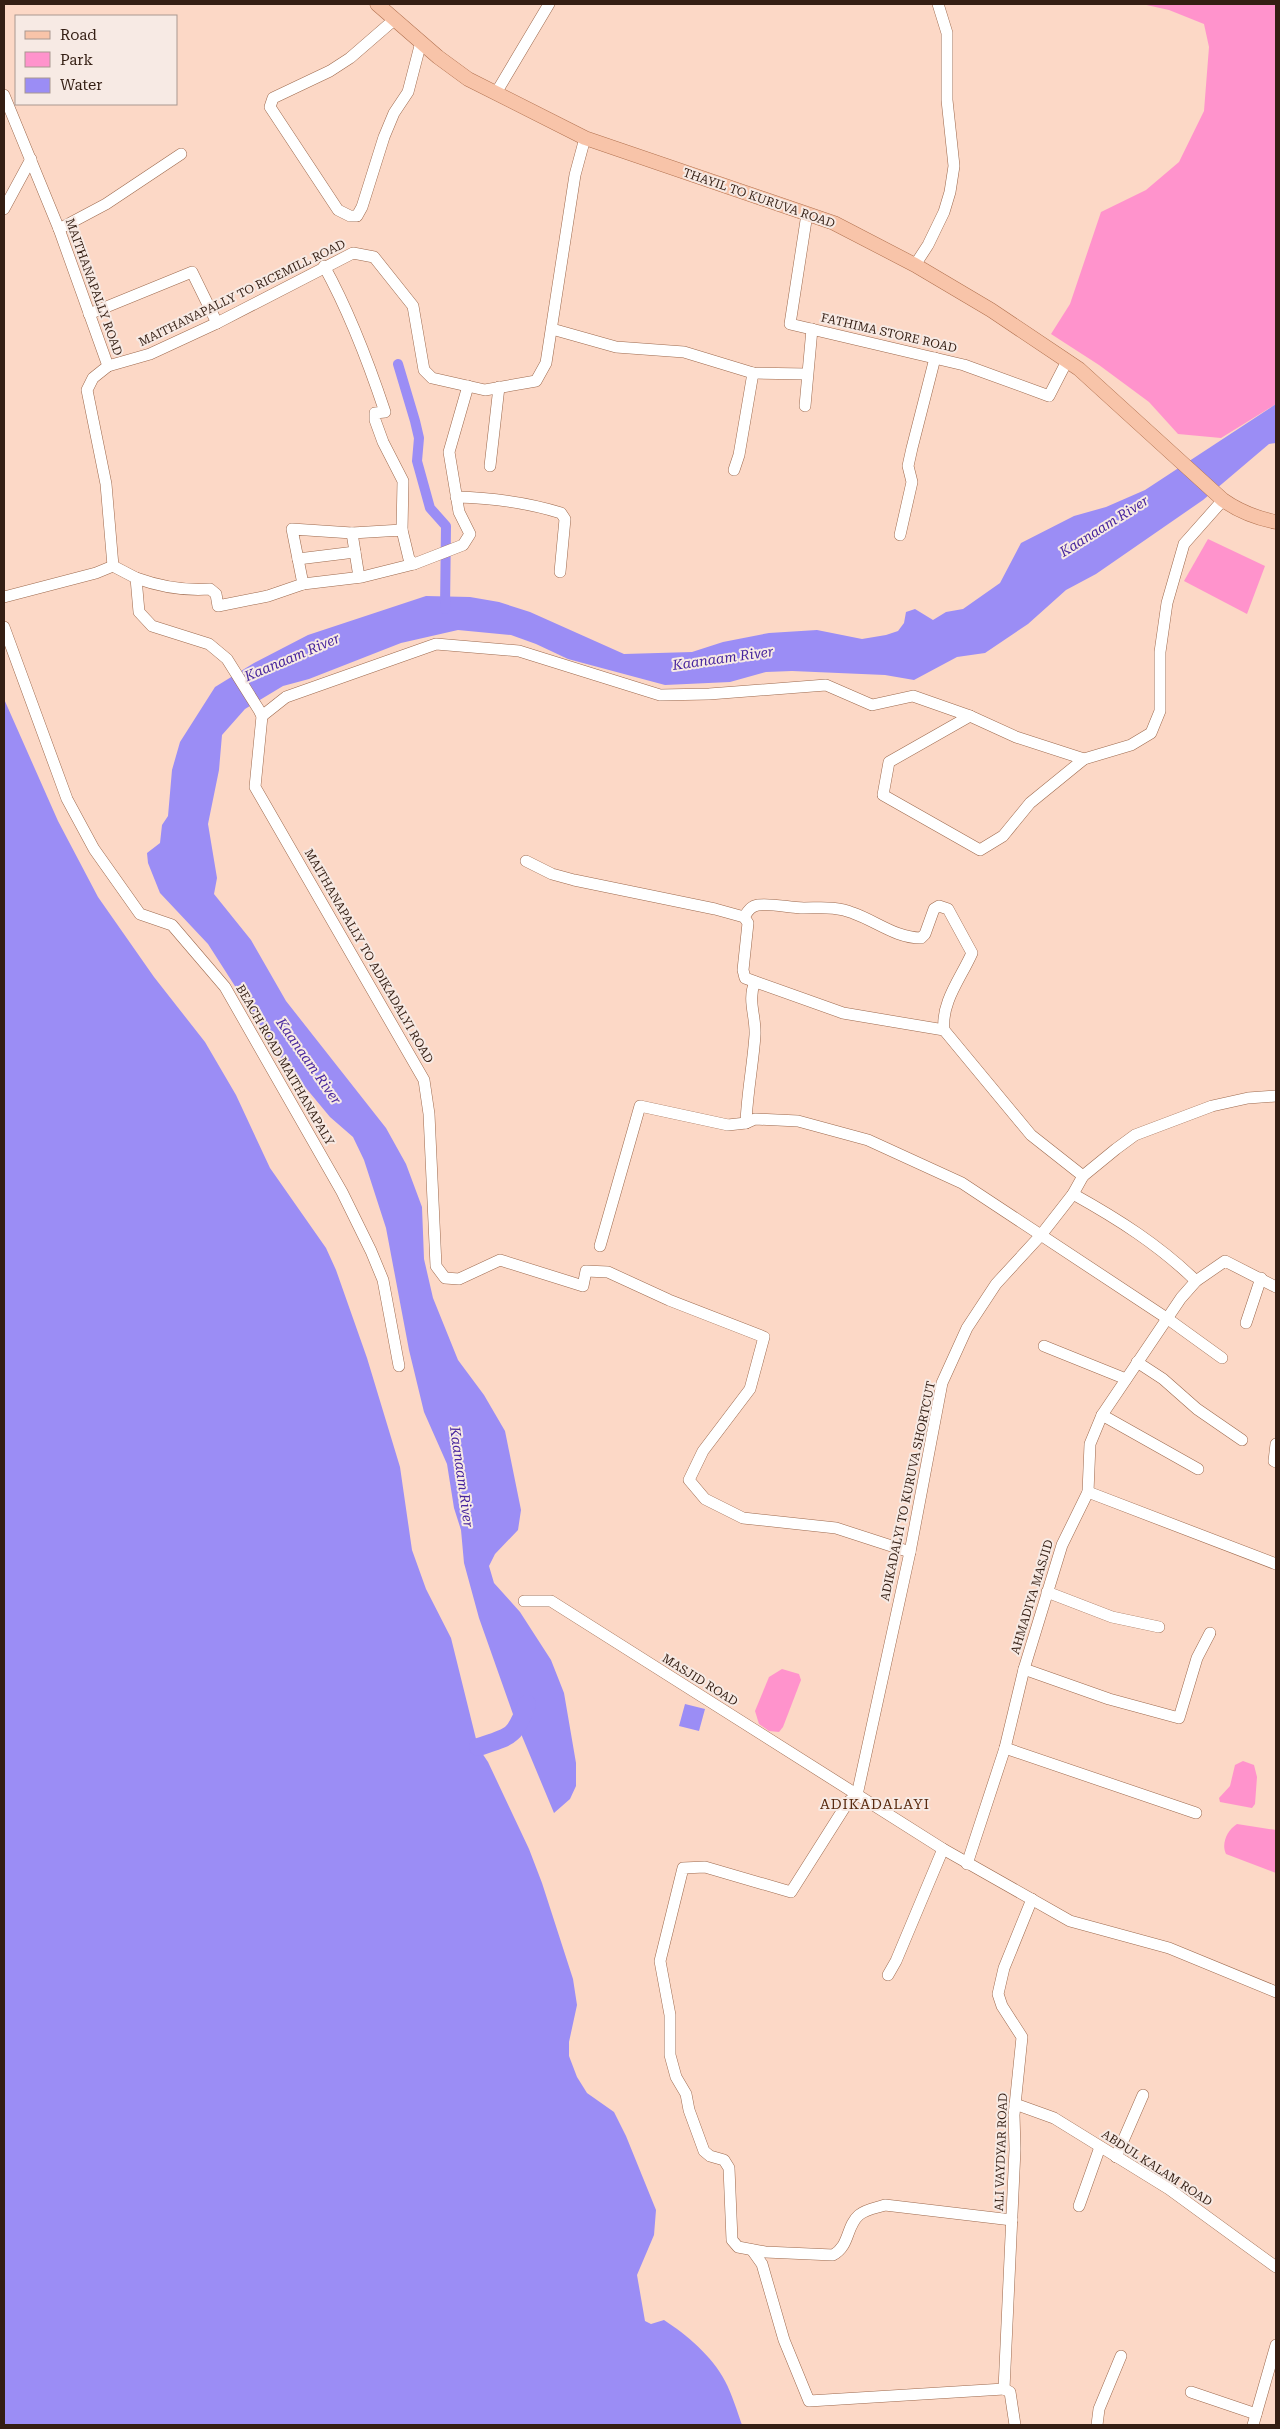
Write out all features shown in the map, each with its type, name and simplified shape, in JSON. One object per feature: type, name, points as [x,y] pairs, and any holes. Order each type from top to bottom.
[{"type":"main road","name":"THAYIL TO KURUVA ROAD","points":[[377,4],[468,79],[585,138],[834,223],[915,265],[991,310],[1067,361],[1222,499],[1237,510],[1254,517],[1276,522]]},
{"type":"street","points":[[496,93],[549,4]]},
{"type":"street","points":[[915,265],[928,245],[944,212],[950,192],[954,166],[947,100],[947,33],[938,4]]},
{"type":"street","points":[[395,20],[350,58],[309,82],[273,98],[270,106],[338,210],[350,216],[357,216],[362,207],[384,137],[394,113],[408,92],[421,42]]},
{"type":"street","name":"MAITHANAPALLY ROAD","points":[[4,95],[15,126],[31,159],[59,230],[108,366],[93,378],[86,390],[106,484],[113,566]]},
{"type":"street","name":"MAITHANAPALLY TO RICEMILL ROAD","points":[[108,366],[150,354],[217,323],[324,266],[353,253],[374,258],[412,306],[424,370],[432,378],[485,390],[536,380],[546,363],[575,175],[585,138]]},
{"type":"street","points":[[59,230],[106,204],[181,154]]},
{"type":"street","points":[[4,209],[31,159]]},
{"type":"street","name":"FATHIMA STORE ROAD","points":[[807,214],[790,324],[964,365],[1049,396],[1067,361]]},
{"type":"street","points":[[324,266],[340,295],[366,356],[385,412],[375,413],[375,420],[383,442],[403,481],[402,530],[409,559],[414,564]]},
{"type":"street","points":[[88,314],[192,272],[217,323]]},
{"type":"street","points":[[552,329],[616,347],[684,352],[753,373],[806,374]]},
{"type":"street","points":[[805,406],[806,374],[812,329]]},
{"type":"street","points":[[900,536],[912,488],[908,466],[935,358]]},
{"type":"street","points":[[734,470],[739,455],[753,373]]},
{"type":"street","points":[[4,598],[96,573],[113,566],[159,587],[190,590],[210,588],[216,594],[218,606],[268,596],[303,584],[359,577],[414,564],[464,545],[470,534],[459,512],[449,452],[468,386]]},
{"type":"street","points":[[490,466],[499,387]]},
{"type":"street","points":[[456,496],[495,498],[520,502],[561,513],[565,519],[560,572]]},
{"type":"street","points":[[970,716],[890,762],[883,795],[980,850],[1003,836],[1030,804],[1084,759],[1132,745],[1152,733],[1160,712],[1160,652],[1167,603],[1184,544],[1222,499]]},
{"type":"street","points":[[303,584],[292,529],[352,533],[402,530]]},
{"type":"street","points":[[352,533],[359,577]]},
{"type":"street","points":[[298,559],[355,552]]},
{"type":"street","points":[[136,578],[139,612],[152,626],[209,644],[227,659],[260,713],[286,697],[436,644],[519,651],[660,695],[709,694],[826,685],[872,705],[913,696],[970,716],[1016,737],[1084,759]]},
{"type":"street","name":"BEACH ROAD MAITHANAPALY","points":[[4,627],[63,790],[94,849],[140,914],[172,925],[225,987],[342,1192],[383,1280],[398,1366]]},
{"type":"street","name":"MAITHANAPALLY TO ADIKADALYI ROAD","points":[[260,713],[255,787],[424,1080],[429,1114],[436,1266],[445,1278],[459,1279],[500,1260],[583,1286],[586,1271],[608,1272],[669,1300],[764,1337],[750,1389],[703,1451],[689,1480],[705,1500],[743,1518],[836,1528],[910,1552]]},
{"type":"street","points":[[526,862],[552,874],[574,880],[716,909],[744,917],[748,923],[743,970],[745,978],[843,1013],[944,1030]]},
{"type":"street","points":[[744,917],[750,908],[758,905],[803,908],[826,906],[853,912],[878,926],[913,938],[921,938],[934,909],[940,906],[948,909],[972,953],[951,993],[942,1016],[944,1030],[1031,1135],[1084,1176]]},
{"type":"street","points":[[746,1123],[747,1090],[755,1033],[750,992],[754,982]]},
{"type":"street","name":"ADIKADALYI TO KURUVA SHORTCUT","points":[[857,1795],[910,1552],[942,1383],[967,1328],[996,1284],[1042,1236],[1084,1176],[1135,1135],[1212,1106],[1248,1098],[1276,1096]]},
{"type":"street","points":[[600,1246],[640,1106],[728,1125],[746,1123],[755,1119],[798,1121],[868,1140],[962,1183],[1168,1319],[1222,1358]]},
{"type":"street","points":[[1073,1194],[1132,1227],[1176,1261],[1196,1281]]},
{"type":"street","name":"AHMADIYA MASJID","points":[[967,1864],[1005,1748],[1024,1669],[1062,1545],[1088,1492],[1090,1444],[1102,1415],[1137,1362],[1196,1281],[1225,1261],[1276,1287]]},
{"type":"street","points":[[1246,1323],[1261,1278]]},
{"type":"street","points":[[1044,1346],[1126,1379]]},
{"type":"street","points":[[1137,1362],[1162,1379],[1197,1409],[1242,1440]]},
{"type":"street","points":[[1102,1415],[1198,1470]]},
{"type":"street","points":[[1276,1444],[1273,1456],[1276,1462]]},
{"type":"street","points":[[1088,1492],[1276,1564]]},
{"type":"street","points":[[1047,1592],[1112,1617],[1159,1627]]},
{"type":"street","name":"MASJID ROAD","points":[[524,1601],[551,1602],[967,1864],[1032,1898],[1070,1921],[1169,1948],[1276,1992]]},
{"type":"street","points":[[1024,1669],[1109,1699],[1179,1718],[1197,1658],[1210,1633]]},
{"type":"street","points":[[1005,1748],[1196,1813]]},
{"type":"street","points":[[857,1795],[848,1802],[791,1892],[705,1867],[683,1868],[660,1960],[670,2015],[670,2055],[676,2077],[686,2094],[689,2110],[704,2151],[710,2156],[724,2160],[729,2168],[732,2240],[738,2246],[752,2250],[785,2254],[833,2255],[841,2251],[857,2217],[867,2210],[885,2205],[1012,2220]]},
{"type":"street","points":[[888,1975],[896,1962],[943,1849]]},
{"type":"street","name":"ALI VAYDYAR ROAD","points":[[1004,2389],[1015,2104],[1022,2037],[1002,2006],[998,1994],[1004,1968],[1032,1898]]},
{"type":"street","points":[[1116,2157],[1143,2095]]},
{"type":"street","name":"ABDUL KALAM ROAD","points":[[1015,2104],[1054,2118],[1168,2189],[1276,2267]]},
{"type":"street","points":[[1080,2206],[1100,2147]]},
{"type":"street","points":[[752,2250],[762,2264],[784,2340],[809,2401],[1004,2389],[1010,2392],[1015,2425]]},
{"type":"street","points":[[1191,2392],[1255,2420],[1272,2374],[1276,2345]]},
{"type":"street","points":[[1097,2425],[1099,2410],[1121,2356]]},
{"type":"green space","points":[[1142,4],[1276,4],[1276,404],[1221,438],[1178,434],[1149,402],[1099,365],[1051,334],[1070,304],[1101,212],[1146,190],[1179,162],[1204,111],[1209,47],[1204,24],[1169,10]]},
{"type":"green space","points":[[1208,539],[1265,566],[1247,614],[1184,581]]},
{"type":"green space","points":[[782,1669],[799,1674],[801,1680],[783,1727],[779,1732],[769,1731],[759,1724],[755,1711],[769,1677]]},
{"type":"green space","points":[[1243,1761],[1254,1765],[1257,1777],[1255,1804],[1252,1808],[1220,1802],[1219,1798],[1230,1786],[1235,1765]]},
{"type":"green space","points":[[1237,1824],[1276,1830],[1276,1873],[1226,1854],[1224,1846],[1226,1838],[1230,1830]]},
{"type":"water","points":[[1276,404],[1276,443],[1269,444],[1203,500],[1096,574],[1066,590],[1028,624],[985,653],[957,657],[914,680],[885,675],[792,671],[766,672],[730,682],[665,685],[568,659],[511,635],[458,630],[401,643],[309,679],[283,686],[245,709],[222,735],[219,770],[208,824],[217,878],[214,894],[251,940],[286,1001],[386,1128],[406,1164],[422,1207],[424,1259],[433,1298],[458,1360],[484,1395],[505,1431],[521,1510],[518,1530],[495,1554],[489,1566],[494,1583],[520,1612],[551,1660],[564,1693],[576,1763],[576,1786],[570,1799],[554,1813],[514,1717],[479,1618],[464,1563],[461,1530],[454,1508],[447,1464],[424,1412],[409,1350],[386,1228],[364,1160],[353,1137],[330,1117],[281,1058],[208,944],[160,893],[148,863],[147,853],[160,843],[162,825],[168,816],[172,770],[180,742],[215,687],[254,663],[308,635],[426,596],[470,597],[499,602],[530,612],[624,654],[692,652],[723,642],[769,633],[817,630],[862,639],[886,635],[898,631],[904,623],[906,612],[915,609],[933,620],[946,612],[963,609],[1000,583],[1021,543],[1074,516],[1106,507],[1145,490]]},
{"type":"water","points":[[4,699],[58,821],[98,897],[154,977],[205,1042],[236,1095],[270,1168],[326,1248],[336,1270],[367,1358],[400,1467],[412,1550],[426,1589],[451,1638],[478,1747],[488,1762],[529,1849],[573,1979],[577,2005],[569,2042],[569,2056],[577,2077],[587,2093],[614,2112],[626,2136],[656,2210],[654,2235],[637,2275],[645,2321],[651,2324],[664,2320],[690,2339],[706,2355],[725,2381],[742,2425],[4,2425]]},
{"type":"water","points":[[685,1704],[705,1709],[699,1731],[679,1726]]},
{"type":"waterway","points":[[398,364],[419,438],[417,461],[430,508],[446,526],[445,609]]},
{"type":"waterway","name":"Kaanaam River","points":[[478,1747],[505,1738],[515,1730],[527,1704]]},
{"type":"district","name":"ADIKADALAYI","points":[[875,1804]]}]
